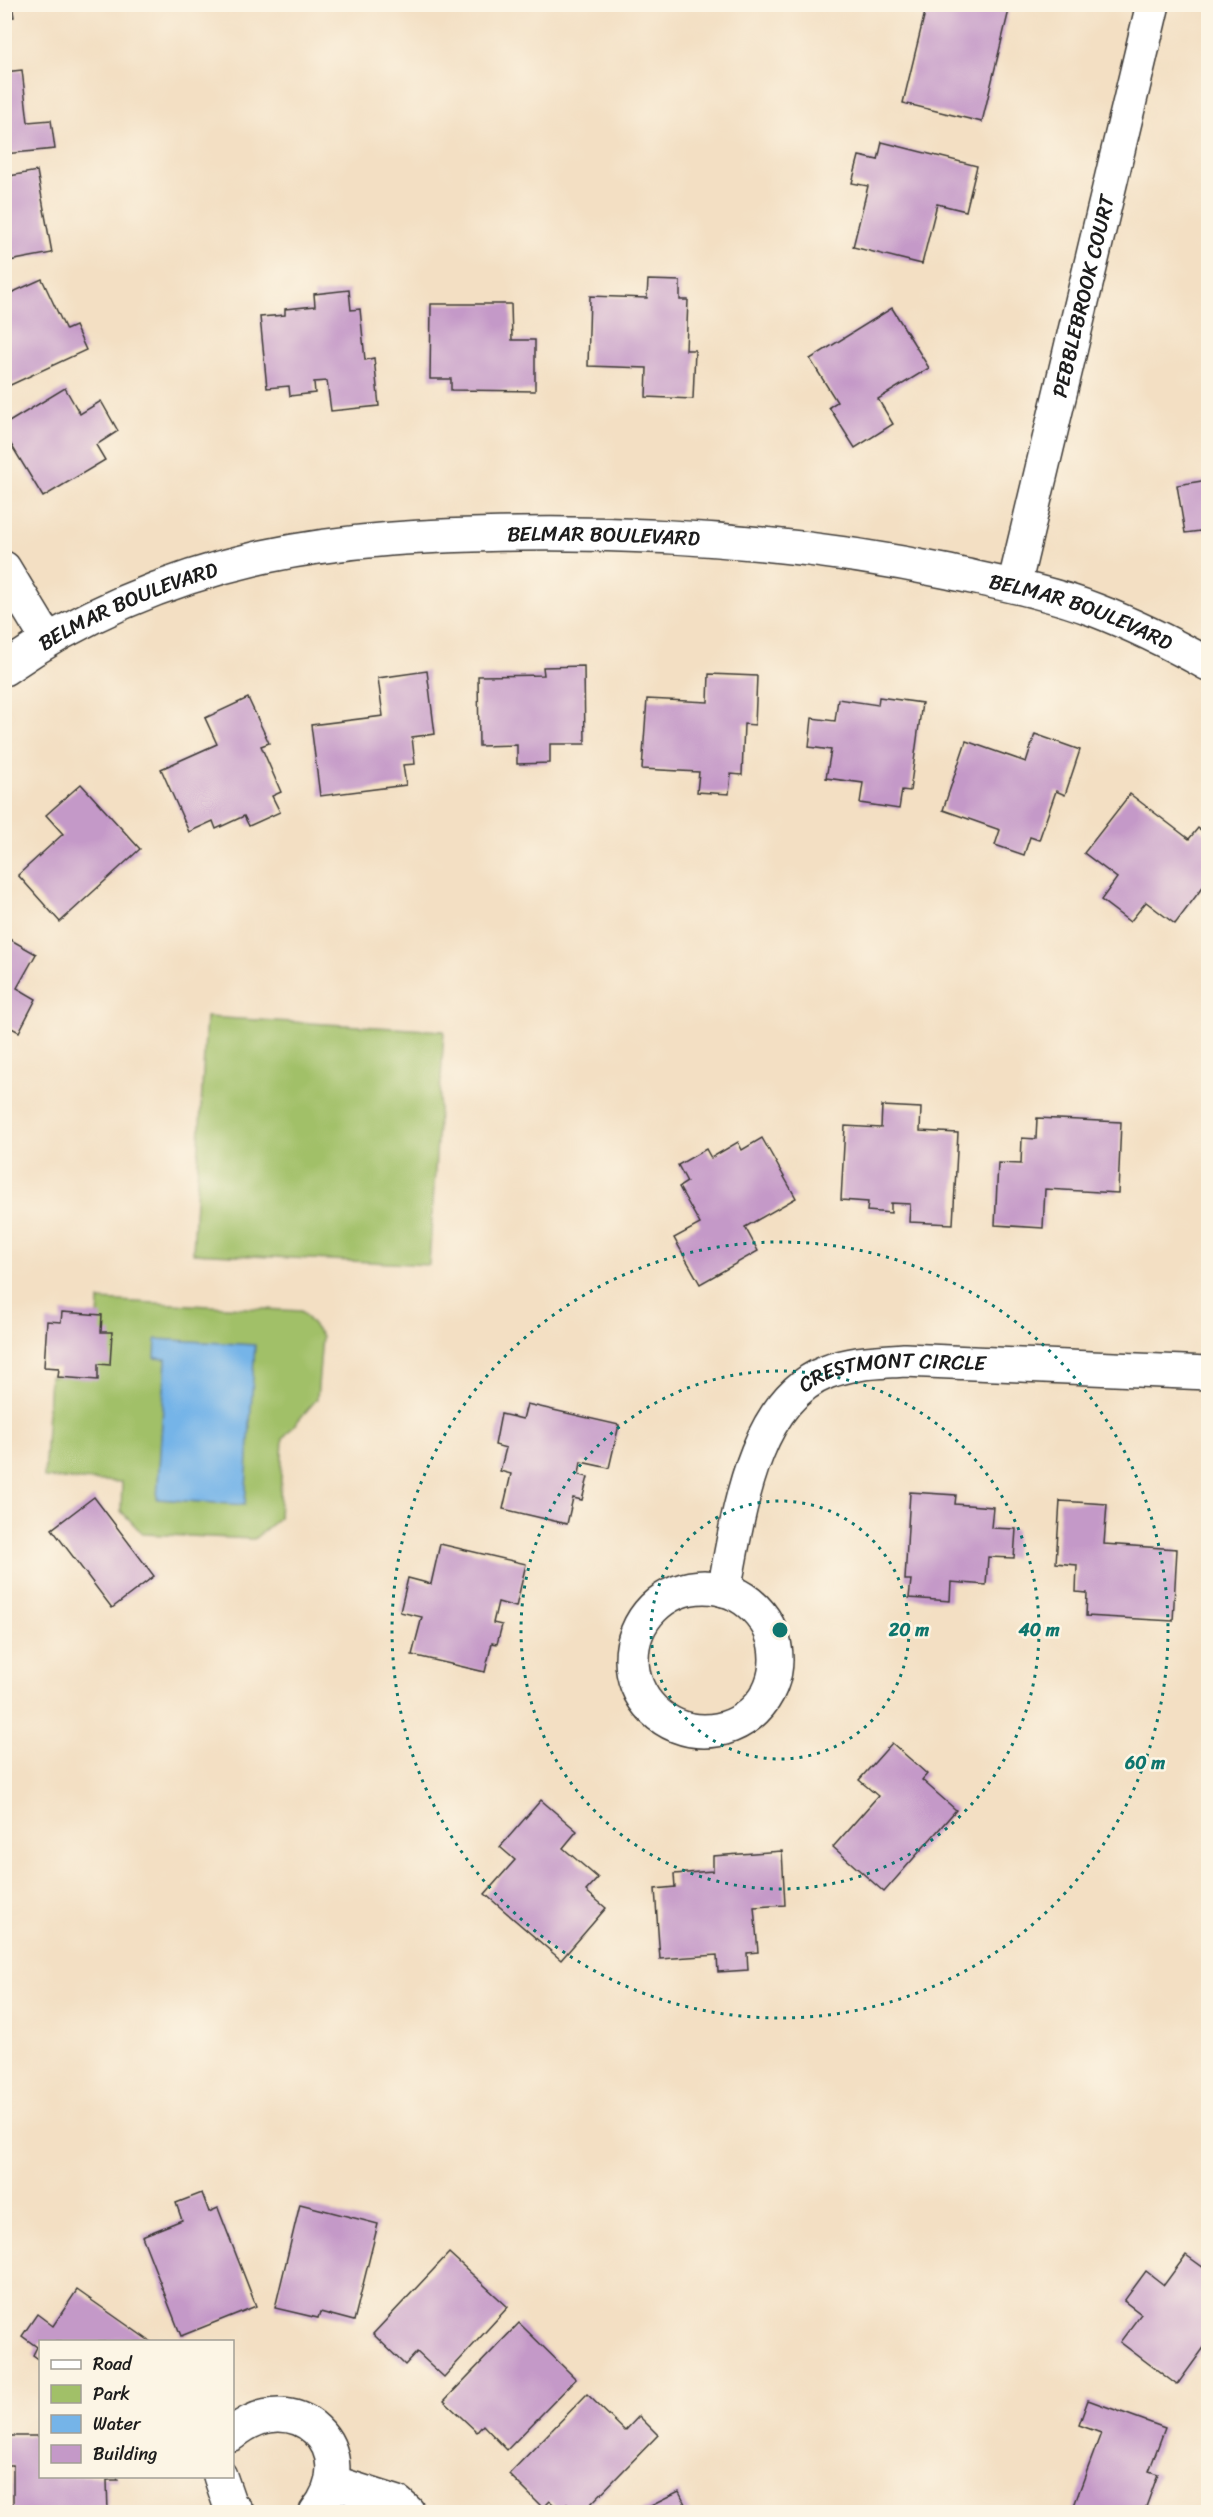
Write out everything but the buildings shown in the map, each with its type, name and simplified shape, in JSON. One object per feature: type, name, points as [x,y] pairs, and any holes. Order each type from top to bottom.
[{"type":"street","name":"PEBBLEBROOK COURT","points":[[1014,586],[1153,4]]},
{"type":"street","name":"BELMAR BOULEVARD","points":[[4,669],[47,639],[125,602],[191,576],[261,557],[344,544],[474,534],[628,535],[735,541],[919,566],[1014,586],[1093,609],[1166,640],[1209,664]]},
{"type":"street","points":[[4,568],[47,639]]},
{"type":"street","name":"CRESTMONT CIRCLE","points":[[724,1590],[742,1504],[762,1443],[780,1411],[799,1390],[826,1372],[861,1362],[904,1360],[1209,1373]]},
{"type":"street","points":[[696,1588],[724,1590],[749,1604],[767,1624],[774,1642],[776,1661],[774,1679],[766,1697],[754,1711],[739,1722],[721,1729],[703,1731],[685,1729],[667,1721],[641,1694],[634,1677],[632,1658],[635,1639],[643,1622],[654,1607],[670,1596],[696,1588]]},
{"type":"street","points":[[234,2432],[246,2422],[264,2415],[283,2414],[301,2419],[316,2430],[328,2445],[333,2463],[332,2482],[326,2500],[316,2512]]},
{"type":"street","points":[[221,2478],[230,2505],[237,2512]]},
{"type":"street","points":[[332,2482],[398,2503],[408,2512]]},
{"type":"green space","points":[[206,1017],[444,1031],[429,1265],[193,1253]]},
{"type":"green space","points":[[99,1300],[301,1311],[322,1336],[317,1399],[283,1438],[279,1518],[254,1539],[143,1534],[121,1511],[122,1482],[44,1478],[50,1376],[95,1378]]},
{"type":"water","points":[[156,1339],[255,1345],[245,1505],[157,1499],[166,1359],[155,1358]]}]
